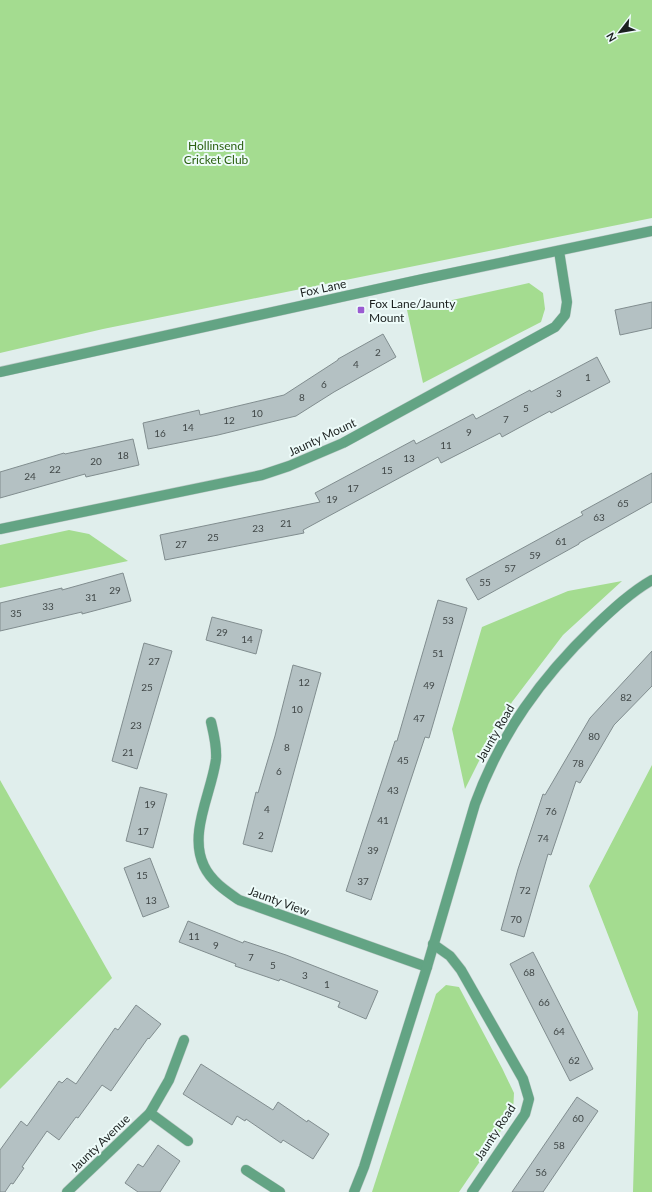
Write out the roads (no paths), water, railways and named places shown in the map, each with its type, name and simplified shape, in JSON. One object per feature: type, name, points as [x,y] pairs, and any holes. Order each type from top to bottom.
[{"type":"street","name":"Fox Lane","points":[[0,372],[652,230]]},
{"type":"street","name":"Jaunty Mount","points":[[0,529],[262,474],[289,466],[343,443],[555,327],[565,314],[567,302],[558,251]]},
{"type":"street","name":"Jaunty Road","points":[[354,1192],[364,1168],[427,968],[475,804],[484,779],[502,742],[521,711],[545,680],[577,644],[612,610],[652,580]]},
{"type":"street","name":"Jaunty View","points":[[211,722],[216,743],[216,760],[200,829],[199,849],[204,866],[218,885],[239,900],[427,968]]},
{"type":"street","name":"Jaunty Road","points":[[433,944],[450,956],[461,970],[523,1079],[528,1099],[525,1114],[472,1192]]},
{"type":"street","name":"Jaunty Avenue","points":[[67,1192],[150,1113],[169,1080],[184,1040]]},
{"type":"street","points":[[150,1113],[188,1141]]},
{"type":"street","points":[[246,1170],[280,1192]]},
{"type":"place","name":"Fox Lane/Jaunty Mount","points":[[361,310]]},
{"type":"park label","name":"Hollinsend Cricket Club","points":[[216,152]]}]
